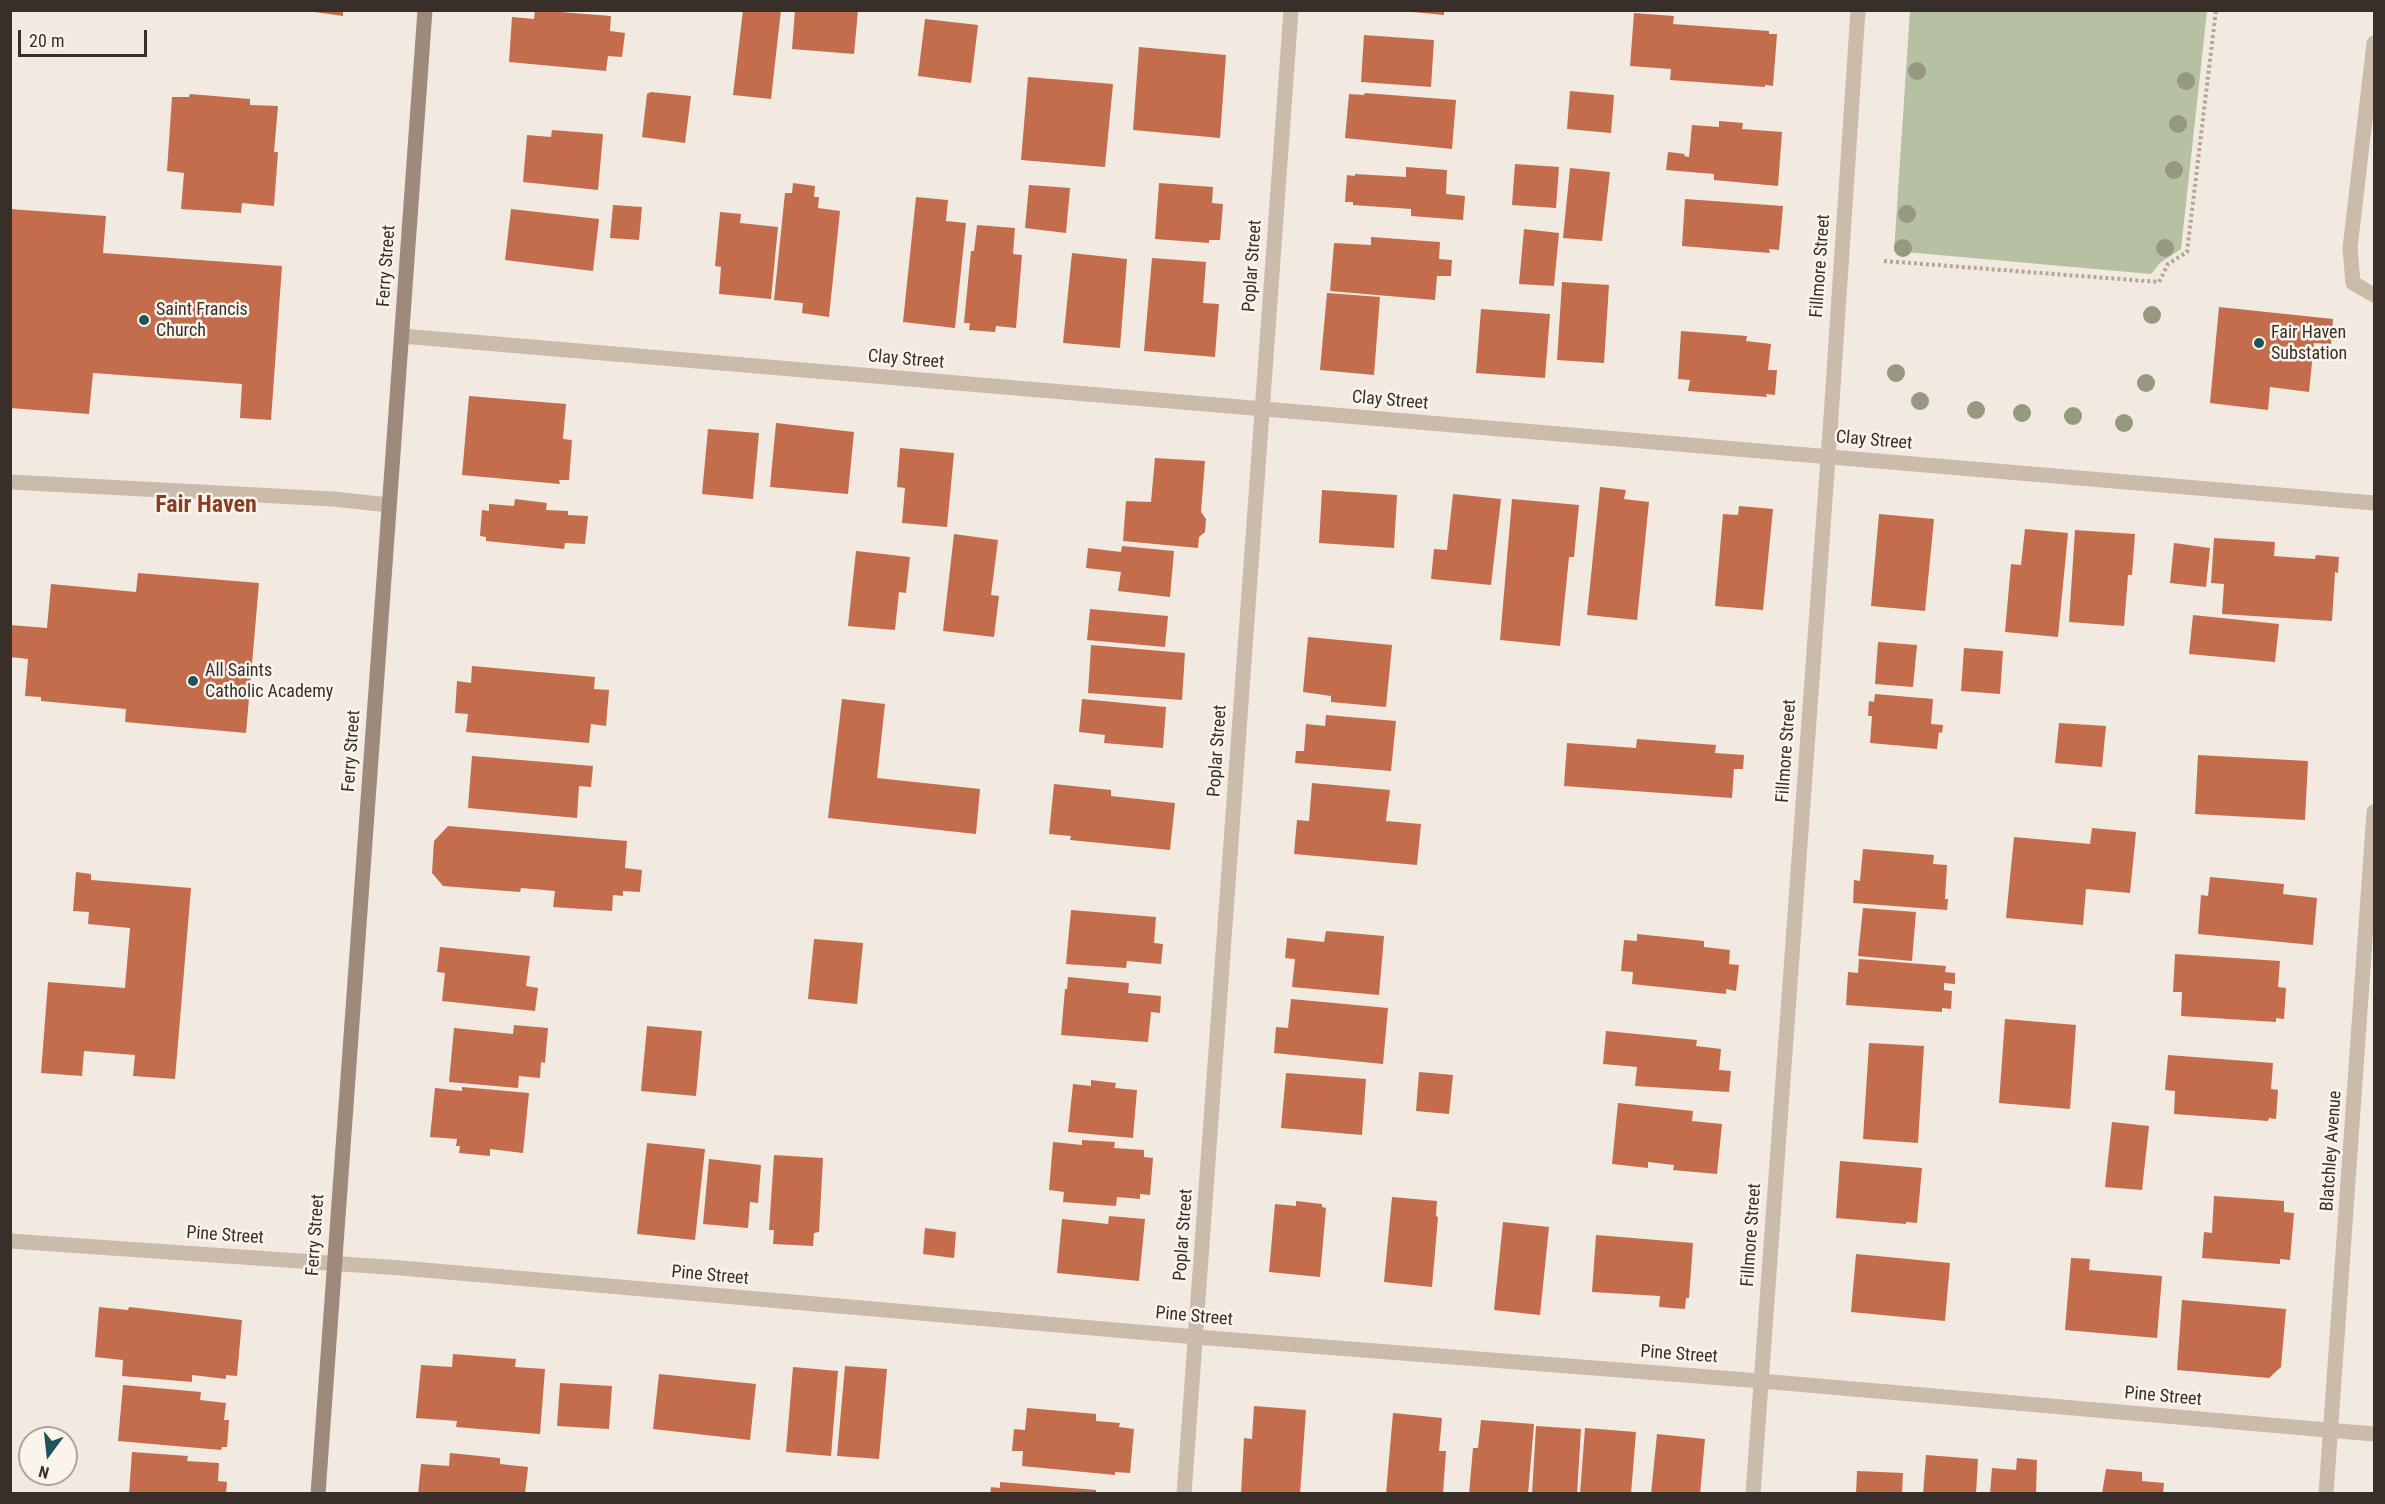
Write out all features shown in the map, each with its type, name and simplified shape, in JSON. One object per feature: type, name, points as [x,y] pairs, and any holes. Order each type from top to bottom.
[{"type":"main road","name":"Ferry Street","points":[[318,1494],[425,10]]},
{"type":"street","name":"Poplar Street","points":[[1184,1494],[1291,10]]},
{"type":"street","name":"Fillmore Street","points":[[1754,1494],[1858,10]]},
{"type":"street","points":[[2374,43],[2350,248],[2353,284],[2374,294]]},
{"type":"street","name":"Clay Street","points":[[402,336],[2374,503]]},
{"type":"street","points":[[10,482],[333,499],[389,505]]},
{"type":"street","name":"Blatchley Avenue","points":[[2326,1494],[2374,812]]},
{"type":"street","name":"Pine Street","points":[[10,1241],[333,1263],[2374,1434]]},
{"type":"path","points":[[1884,261],[2158,282],[2168,264],[2187,252],[2216,10]]},
{"type":"green space","points":[[1910,11],[2207,11],[2181,249],[2160,263],[2151,274],[1894,251]]},
{"type":"building","points":[[300,10],[343,10],[343,16]]},
{"type":"building","points":[[535,10],[611,16],[610,31],[625,33],[622,57],[608,56],[606,71],[509,62],[512,17],[534,19]]},
{"type":"building","points":[[743,10],[781,10],[771,99],[733,95]]},
{"type":"building","points":[[795,10],[858,10],[854,54],[792,49]]},
{"type":"building","points":[[1412,10],[1444,10],[1444,15],[1412,12]]},
{"type":"building","points":[[1634,13],[1674,16],[1673,24],[1769,31],[1769,34],[1777,34],[1773,86],[1670,80],[1671,69],[1630,66]]},
{"type":"building","points":[[925,19],[978,25],[971,83],[918,76]]},
{"type":"building","points":[[1364,35],[1434,40],[1431,87],[1361,82]]},
{"type":"building","points":[[1139,47],[1226,55],[1220,138],[1133,130]]},
{"type":"building","points":[[1028,77],[1113,84],[1105,167],[1021,160]]},
{"type":"building","points":[[1570,91],[1614,95],[1611,133],[1567,129]]},
{"type":"building","points":[[651,92],[691,96],[685,143],[642,137],[647,94]]},
{"type":"building","points":[[1365,93],[1456,100],[1452,149],[1345,138],[1349,94],[1364,95]]},
{"type":"building","points":[[190,94],[250,99],[250,105],[278,106],[274,152],[278,152],[274,206],[242,203],[241,213],[181,209],[184,173],[167,171],[172,97],[189,97]]},
{"type":"building","points":[[1719,121],[1743,123],[1742,129],[1782,132],[1778,186],[1714,180],[1714,174],[1666,170],[1668,152],[1685,154],[1684,156],[1689,157],[1692,125],[1719,127]]},
{"type":"building","points":[[552,130],[603,134],[598,190],[523,182],[527,135],[551,137]]},
{"type":"building","points":[[1515,164],[1559,167],[1556,208],[1512,205]]},
{"type":"building","points":[[1406,167],[1447,170],[1446,194],[1465,196],[1463,220],[1411,216],[1411,209],[1353,205],[1353,202],[1345,202],[1347,175],[1406,177]]},
{"type":"building","points":[[1570,168],[1610,172],[1602,241],[1563,238]]},
{"type":"building","points":[[793,183],[815,186],[814,197],[819,197],[818,208],[840,211],[829,317],[802,313],[803,303],[774,300],[785,193],[792,193]]},
{"type":"building","points":[[1159,183],[1213,187],[1212,203],[1223,204],[1220,240],[1209,240],[1209,243],[1155,239]]},
{"type":"building","points":[[1029,185],[1070,188],[1066,233],[1025,228]]},
{"type":"building","points":[[916,197],[948,200],[946,221],[966,223],[955,328],[903,322]]},
{"type":"building","points":[[1685,199],[1783,206],[1779,250],[1769,249],[1770,253],[1682,246]]},
{"type":"building","points":[[613,205],[642,207],[639,240],[610,238]]},
{"type":"building","name":"Saint Francis Church","points":[[10,209],[106,216],[103,253],[282,266],[271,420],[240,418],[242,384],[93,373],[89,414],[10,408]]},
{"type":"building","points":[[511,209],[599,219],[593,271],[505,260]]},
{"type":"building","points":[[720,212],[741,214],[740,223],[778,227],[771,299],[719,294],[721,267],[715,266]]},
{"type":"building","points":[[977,225],[1015,228],[1013,254],[1022,255],[1016,328],[996,326],[995,332],[969,330],[970,323],[964,323],[971,251],[974,251]]},
{"type":"building","points":[[1524,229],[1559,233],[1554,286],[1519,284]]},
{"type":"building","points":[[1371,237],[1440,242],[1439,259],[1452,260],[1451,276],[1437,276],[1435,300],[1330,291],[1334,243],[1371,245]]},
{"type":"building","points":[[1072,253],[1127,259],[1120,348],[1063,343]]},
{"type":"building","points":[[1152,258],[1206,262],[1203,303],[1219,304],[1215,357],[1144,351]]},
{"type":"building","points":[[1562,282],[1609,285],[1604,363],[1557,360]]},
{"type":"building","points":[[1327,293],[1380,297],[1374,375],[1320,370]]},
{"type":"building","points":[[2219,307],[2333,319],[2331,344],[2314,343],[2309,392],[2270,387],[2268,410],[2210,403]]},
{"type":"building","points":[[1481,309],[1550,314],[1545,378],[1476,373]]},
{"type":"building","points":[[1681,331],[1747,336],[1746,341],[1771,344],[1768,370],[1777,370],[1775,395],[1766,394],[1767,397],[1688,391],[1690,380],[1678,379]]},
{"type":"building","points":[[469,396],[566,404],[563,439],[572,440],[569,480],[559,480],[560,484],[462,475]]},
{"type":"building","points":[[776,423],[854,432],[848,494],[770,487]]},
{"type":"building","points":[[708,429],[759,433],[753,499],[702,494]]},
{"type":"building","points":[[900,448],[954,453],[947,527],[902,523],[905,488],[897,487]]},
{"type":"building","points":[[1155,458],[1205,461],[1201,512],[1206,519],[1205,532],[1199,537],[1198,548],[1123,541],[1126,501],[1151,502]]},
{"type":"building","points":[[1600,487],[1626,490],[1624,499],[1649,502],[1637,620],[1587,615]]},
{"type":"building","points":[[1322,490],[1397,495],[1394,548],[1319,543]]},
{"type":"building","points":[[1453,494],[1501,499],[1491,585],[1431,579],[1434,549],[1447,550]]},
{"type":"building","points":[[515,499],[547,503],[546,510],[568,511],[568,515],[588,516],[585,544],[565,543],[564,549],[486,541],[486,537],[480,536],[482,510],[489,511],[489,504],[514,506]]},
{"type":"building","points":[[1512,499],[1579,505],[1574,557],[1569,557],[1560,646],[1500,640]]},
{"type":"building","points":[[1739,506],[1773,509],[1763,610],[1715,606],[1723,514],[1738,515]]},
{"type":"building","points":[[1879,514],[1934,519],[1925,611],[1871,606]]},
{"type":"building","points":[[2025,529],[2068,533],[2058,637],[2005,632],[2011,564],[2021,565]]},
{"type":"building","points":[[2075,530],[2135,534],[2132,575],[2128,575],[2124,626],[2069,622]]},
{"type":"building","points":[[954,534],[998,540],[991,595],[999,596],[994,637],[943,631]]},
{"type":"building","points":[[2214,538],[2275,542],[2274,556],[2315,559],[2316,555],[2339,557],[2338,573],[2335,572],[2332,621],[2222,614],[2224,584],[2211,583]]},
{"type":"building","points":[[2174,543],[2210,548],[2206,587],[2170,583]]},
{"type":"building","points":[[1122,546],[1174,551],[1170,597],[1118,591],[1121,572],[1086,568],[1088,548],[1121,552]]},
{"type":"building","points":[[856,551],[910,557],[906,593],[899,592],[895,630],[848,626]]},
{"type":"building","points":[[138,573],[259,583],[246,733],[125,722],[126,709],[41,701],[41,697],[25,696],[28,659],[10,657],[10,625],[47,628],[51,584],[136,592]]},
{"type":"building","points":[[1090,609],[1168,616],[1165,647],[1087,640]]},
{"type":"building","points":[[2193,615],[2279,624],[2275,662],[2189,654]]},
{"type":"building","points":[[1308,637],[1392,645],[1386,707],[1331,702],[1331,696],[1303,692]]},
{"type":"building","points":[[1878,642],[1917,645],[1913,687],[1875,684]]},
{"type":"building","points":[[1091,645],[1185,653],[1182,700],[1088,693]]},
{"type":"building","points":[[1964,648],[2003,651],[2000,694],[1961,691]]},
{"type":"building","points":[[472,666],[595,677],[594,689],[609,690],[606,726],[591,724],[589,743],[466,732],[468,714],[455,713],[457,681],[471,683]]},
{"type":"building","points":[[1875,694],[1933,699],[1931,724],[1943,725],[1942,733],[1939,732],[1937,749],[1870,743],[1872,716],[1868,716],[1869,701],[1874,702]]},
{"type":"building","points":[[842,699],[885,704],[877,778],[980,789],[976,834],[828,818]]},
{"type":"building","points":[[1082,699],[1166,707],[1163,748],[1104,743],[1105,735],[1079,732]]},
{"type":"building","points":[[1326,715],[1396,721],[1391,771],[1295,763],[1296,751],[1304,751],[1306,724],[1325,726]]},
{"type":"building","points":[[2059,723],[2106,726],[2102,767],[2055,763]]},
{"type":"building","points":[[1637,739],[1716,745],[1715,753],[1744,755],[1743,769],[1734,769],[1732,798],[1564,786],[1567,743],[1636,748]]},
{"type":"building","points":[[2198,755],[2308,761],[2305,820],[2195,814]]},
{"type":"building","points":[[472,756],[593,766],[591,787],[579,786],[577,818],[468,808]]},
{"type":"building","points":[[1312,783],[1390,790],[1386,821],[1421,824],[1417,865],[1294,854],[1297,820],[1309,821]]},
{"type":"building","points":[[1054,784],[1111,790],[1111,796],[1175,803],[1170,850],[1070,840],[1071,836],[1049,834]]},
{"type":"building","points":[[448,826],[627,841],[625,868],[642,870],[640,892],[623,891],[623,896],[613,895],[612,911],[553,907],[555,891],[521,888],[520,892],[443,886],[432,873],[434,841]]},
{"type":"building","points":[[2092,828],[2136,832],[2130,893],[2086,889],[2083,925],[2006,918],[2014,837],[2090,844]]},
{"type":"building","points":[[1863,849],[1934,855],[1933,864],[1947,865],[1945,899],[1948,899],[1947,910],[1853,903],[1854,880],[1860,881]]},
{"type":"building","points":[[76,872],[91,874],[91,880],[191,888],[175,1079],[133,1076],[135,1055],[84,1051],[82,1076],[41,1073],[48,982],[125,988],[130,928],[88,924],[89,912],[73,911]]},
{"type":"building","points":[[2210,877],[2284,884],[2283,894],[2317,898],[2313,945],[2198,934],[2201,895],[2208,896]]},
{"type":"building","points":[[1863,908],[1916,912],[1912,961],[1858,956]]},
{"type":"building","points":[[1071,910],[1156,917],[1154,943],[1163,944],[1161,964],[1127,961],[1126,968],[1066,964]]},
{"type":"building","points":[[1326,931],[1384,936],[1379,995],[1292,987],[1295,959],[1285,958],[1287,938],[1324,942]]},
{"type":"building","points":[[1637,934],[1704,941],[1704,947],[1730,950],[1729,964],[1739,965],[1736,991],[1726,989],[1726,994],[1632,984],[1633,972],[1621,971],[1624,940],[1637,941]]},
{"type":"building","points":[[814,939],[863,943],[857,1004],[808,999]]},
{"type":"building","points":[[440,947],[530,956],[526,986],[538,988],[535,1011],[442,1001],[445,973],[437,972]]},
{"type":"building","points":[[2175,954],[2280,961],[2278,987],[2286,988],[2284,1019],[2276,1018],[2276,1022],[2181,1016],[2182,992],[2173,992]]},
{"type":"building","points":[[1859,959],[1946,966],[1945,972],[1955,973],[1955,984],[1944,983],[1944,990],[1952,991],[1951,1009],[1942,1008],[1942,1012],[1846,1005],[1848,972],[1858,973]]},
{"type":"building","points":[[1068,977],[1129,983],[1128,993],[1161,996],[1160,1013],[1151,1012],[1148,1042],[1061,1035]]},
{"type":"building","points":[[1291,999],[1388,1008],[1383,1064],[1274,1053],[1276,1027],[1288,1028]]},
{"type":"building","points":[[2005,1019],[2076,1025],[2070,1109],[1999,1103]]},
{"type":"building","points":[[514,1025],[548,1028],[545,1063],[541,1062],[540,1078],[519,1076],[518,1088],[449,1082],[454,1028],[513,1034]]},
{"type":"building","points":[[647,1026],[702,1031],[696,1096],[641,1091]]},
{"type":"building","points":[[1606,1031],[1697,1040],[1696,1046],[1721,1049],[1719,1070],[1731,1071],[1729,1092],[1635,1086],[1637,1067],[1603,1064]]},
{"type":"building","points":[[1869,1043],[1924,1046],[1918,1143],[1863,1139]]},
{"type":"building","points":[[2168,1055],[2273,1063],[2271,1089],[2278,1090],[2276,1119],[2269,1118],[2268,1121],[2174,1114],[2175,1091],[2165,1090]]},
{"type":"building","points":[[1419,1072],[1453,1075],[1449,1114],[1416,1111]]},
{"type":"building","points":[[1286,1073],[1366,1079],[1362,1135],[1281,1128]]},
{"type":"building","points":[[1091,1080],[1116,1083],[1115,1088],[1137,1090],[1133,1138],[1068,1132],[1073,1084],[1091,1086]]},
{"type":"building","points":[[462,1087],[529,1093],[523,1153],[490,1149],[490,1156],[459,1153],[460,1146],[456,1146],[457,1139],[430,1137],[435,1088],[462,1091]]},
{"type":"building","points":[[1618,1103],[1693,1111],[1692,1121],[1722,1124],[1717,1174],[1673,1170],[1674,1165],[1648,1162],[1648,1168],[1612,1164]]},
{"type":"building","points":[[2112,1122],[2149,1126],[2142,1190],[2105,1187]]},
{"type":"building","points":[[1082,1140],[1115,1142],[1114,1148],[1144,1150],[1144,1157],[1153,1158],[1150,1195],[1140,1194],[1140,1199],[1117,1197],[1116,1206],[1063,1202],[1064,1192],[1049,1190],[1053,1142],[1082,1145]]},
{"type":"building","points":[[647,1143],[705,1149],[695,1240],[637,1234]]},
{"type":"building","points":[[774,1155],[823,1158],[819,1232],[814,1233],[813,1246],[773,1244],[774,1230],[769,1230]]},
{"type":"building","points":[[709,1159],[761,1165],[758,1203],[750,1202],[748,1228],[703,1224]]},
{"type":"building","points":[[1840,1161],[1922,1168],[1917,1223],[1836,1218]]},
{"type":"building","points":[[2214,1196],[2284,1201],[2284,1212],[2294,1213],[2290,1260],[2280,1259],[2280,1264],[2202,1258],[2204,1232],[2212,1233]]},
{"type":"building","points":[[1392,1197],[1437,1201],[1436,1216],[1438,1217],[1432,1287],[1384,1282]]},
{"type":"building","points":[[1296,1201],[1322,1204],[1322,1207],[1326,1208],[1320,1277],[1269,1272],[1275,1204],[1296,1206]]},
{"type":"building","points":[[1109,1216],[1145,1219],[1139,1281],[1057,1273],[1062,1219],[1108,1224]]},
{"type":"building","points":[[1503,1222],[1549,1227],[1540,1315],[1494,1310]]},
{"type":"building","points":[[925,1228],[956,1232],[954,1258],[923,1254]]},
{"type":"building","points":[[1596,1235],[1693,1243],[1689,1298],[1686,1298],[1685,1309],[1659,1307],[1660,1296],[1592,1292]]},
{"type":"building","points":[[1856,1254],[1950,1263],[1945,1321],[1851,1312]]},
{"type":"building","points":[[2071,1258],[2090,1259],[2089,1270],[2162,1276],[2157,1338],[2065,1330]]},
{"type":"building","points":[[2182,1300],[2286,1309],[2281,1367],[2269,1378],[2177,1370]]},
{"type":"building","points":[[99,1307],[128,1310],[129,1307],[242,1320],[237,1376],[226,1375],[226,1379],[192,1375],[192,1382],[122,1376],[123,1360],[95,1357]]},
{"type":"building","points":[[453,1354],[516,1359],[515,1367],[545,1369],[540,1434],[456,1427],[457,1421],[416,1418],[421,1365],[452,1367]]},
{"type":"building","points":[[845,1366],[887,1369],[879,1459],[837,1456]]},
{"type":"building","points":[[793,1367],[838,1371],[831,1456],[786,1452]]},
{"type":"building","points":[[659,1374],[756,1384],[750,1440],[653,1429]]},
{"type":"building","points":[[560,1383],[612,1386],[609,1429],[557,1426]]},
{"type":"building","points":[[123,1385],[201,1392],[200,1400],[226,1403],[224,1420],[229,1420],[227,1447],[222,1447],[221,1450],[118,1441]]},
{"type":"building","points":[[1254,1406],[1306,1410],[1300,1494],[1241,1494],[1244,1438],[1252,1439]]},
{"type":"building","points":[[1027,1408],[1096,1414],[1096,1421],[1120,1423],[1119,1427],[1134,1429],[1130,1473],[1115,1472],[1115,1475],[1022,1466],[1023,1451],[1012,1451],[1014,1429],[1025,1430]]},
{"type":"building","points":[[1393,1413],[1442,1418],[1439,1451],[1446,1451],[1443,1494],[1386,1494]]},
{"type":"building","points":[[1481,1420],[1534,1424],[1528,1494],[1469,1494],[1473,1448],[1478,1448]]},
{"type":"building","points":[[1536,1426],[1581,1429],[1577,1494],[1532,1494]]},
{"type":"building","points":[[1585,1428],[1636,1432],[1631,1494],[1580,1494]]},
{"type":"building","points":[[1657,1434],[1705,1439],[1700,1494],[1651,1494]]},
{"type":"building","points":[[132,1452],[188,1456],[187,1461],[219,1463],[218,1481],[227,1482],[226,1494],[129,1494]]},
{"type":"building","points":[[450,1453],[500,1458],[500,1464],[528,1467],[525,1494],[418,1494],[421,1464],[449,1466]]},
{"type":"building","points":[[1926,1455],[1978,1459],[1976,1494],[1923,1494]]},
{"type":"building","points":[[2017,1458],[2037,1460],[2036,1494],[1990,1494],[1992,1468],[2016,1470]]},
{"type":"building","points":[[2106,1469],[2142,1472],[2142,1481],[2164,1483],[2163,1494],[2102,1494]]},
{"type":"building","points":[[1857,1471],[1903,1473],[1902,1494],[1856,1494]]},
{"type":"building","points":[[1000,1482],[1096,1490],[1096,1494],[990,1494],[991,1487],[1000,1488]]},
{"type":"place","name":"Saint Francis Church","points":[[144,320]]},
{"type":"place","name":"Fair Haven Substation","points":[[2259,343]]},
{"type":"place","name":"All Saints Catholic Academy","points":[[193,681]]},
{"type":"district","name":"Fair Haven","points":[[206,506]]}]
